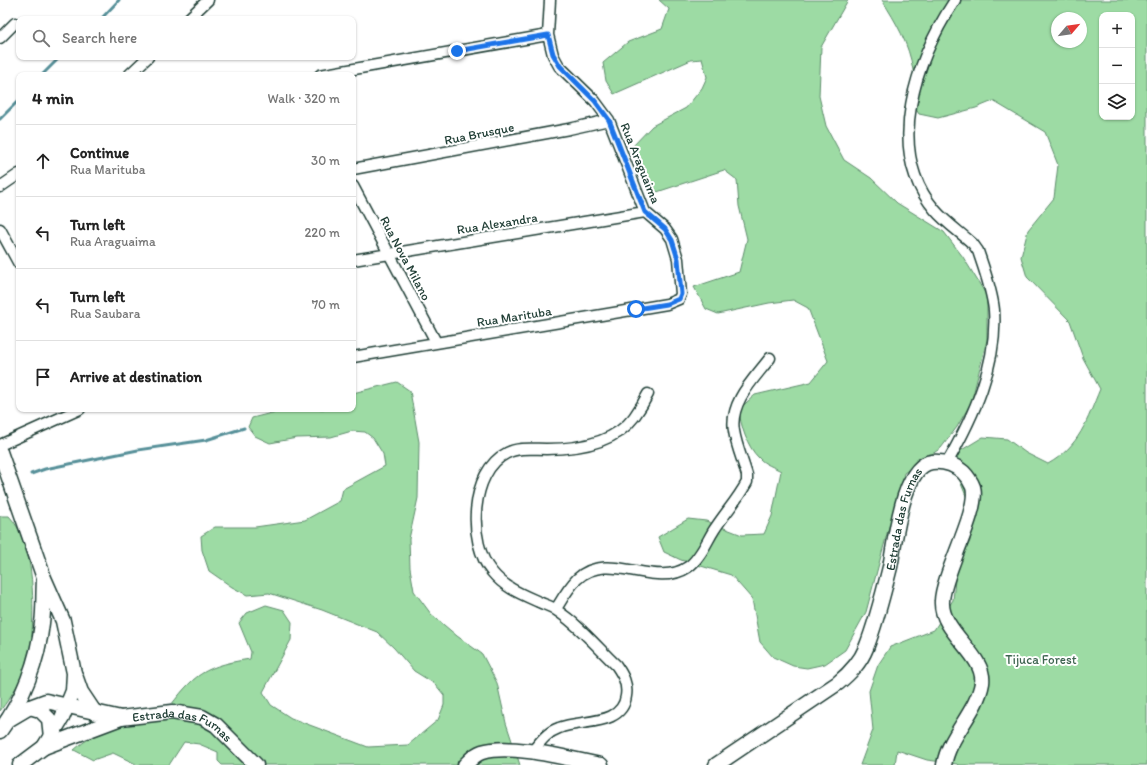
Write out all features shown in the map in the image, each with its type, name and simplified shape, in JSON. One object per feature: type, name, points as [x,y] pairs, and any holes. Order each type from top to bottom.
[{"type":"main road","points":[[0,452],[44,578],[63,621],[74,673],[82,692],[96,713]]},
{"type":"main road","name":"Estrada das Furnas","points":[[716,765],[838,683],[850,674],[858,664],[866,649],[890,568],[903,498],[917,471],[923,466],[931,462],[947,463]]},
{"type":"main road","points":[[944,765],[948,747],[980,692],[982,681],[982,673],[978,666],[952,631],[945,618],[941,602],[944,587],[965,528],[971,505],[973,488],[963,472],[947,463]]},
{"type":"main road","points":[[4,726],[36,660],[43,622],[44,578]]},
{"type":"main road","points":[[20,765],[47,742],[68,705],[74,673]]},
{"type":"main road","name":"Estrada das Furnas","points":[[4,726],[30,707],[46,701],[121,718]]},
{"type":"main road","points":[[30,707],[40,710],[49,719],[47,742]]},
{"type":"main road","name":"Estrada das Furnas","points":[[47,742],[121,718],[172,712],[202,717],[216,725],[229,736],[256,765]]},
{"type":"main road","points":[[465,765],[471,758],[480,753],[490,750],[503,749],[532,752],[601,765]]},
{"type":"street","points":[[191,16],[208,0]]},
{"type":"street","name":"Rua Araguaima","points":[[550,0],[548,35],[553,54],[560,66],[595,101],[609,120],[645,212],[665,229],[672,240],[678,259],[681,294],[679,299]]},
{"type":"street","points":[[947,463],[964,432],[979,398],[994,341],[994,308],[978,250],[974,244],[935,210],[922,190],[912,160],[908,128],[914,88],[930,45],[955,0]]},
{"type":"street","points":[[0,38],[15,23]]},
{"type":"street","points":[[337,72],[548,35]]},
{"type":"street","points":[[132,72],[145,60]]},
{"type":"street","name":"Rua Brusque","points":[[356,168],[569,129],[609,120]]},
{"type":"street","points":[[0,187],[16,176]]},
{"type":"street","name":"Rua Nova Milano","points":[[356,191],[436,342]]},
{"type":"street","name":"Rua Alexandra","points":[[356,259],[645,212]]},
{"type":"street","points":[[0,229],[16,258]]},
{"type":"street","name":"Rua Marituba","points":[[356,356],[667,304],[679,299]]},
{"type":"street","points":[[556,609],[577,579],[602,567],[614,567],[662,574],[676,572],[689,567],[747,482],[748,475],[734,431],[733,422],[736,408],[741,396],[770,358]]},
{"type":"street","points":[[532,752],[544,737],[558,728],[570,724],[604,720],[616,715],[622,709],[626,699],[627,688],[623,675],[616,665],[556,609],[516,592],[504,585],[490,570],[482,557],[475,533],[478,501],[483,479],[489,467],[508,452],[518,449],[570,449],[602,441],[626,426],[634,418],[648,394]]},
{"type":"street","points":[[0,445],[73,412]]},
{"type":"green space","points":[[659,0],[848,0],[821,47],[819,96],[826,126],[844,160],[871,178],[897,203],[944,232],[963,257],[987,296],[987,340],[971,403],[957,427],[941,448],[904,473],[898,502],[888,530],[866,612],[845,650],[825,664],[807,668],[793,666],[773,657],[760,642],[752,599],[731,575],[681,560],[664,552],[658,537],[688,519],[706,521],[742,535],[764,534],[772,516],[781,471],[766,464],[751,448],[743,428],[739,409],[755,395],[811,382],[828,361],[808,308],[793,300],[769,303],[718,314],[706,309],[694,287],[739,272],[747,239],[739,206],[737,180],[724,170],[657,192],[641,177],[632,147],[652,126],[686,108],[702,88],[707,77],[702,59],[691,60],[614,94],[606,81],[603,63],[628,42],[662,29],[669,9]]},
{"type":"green space","name":"Tijuca Forest","points":[[882,0],[1147,0],[1147,765],[958,765],[927,760],[897,750],[895,765],[860,765],[873,730],[869,691],[878,665],[890,647],[934,630],[953,600],[956,570],[970,541],[973,513],[953,464],[960,451],[983,437],[1007,439],[1026,453],[1048,464],[1059,457],[1075,441],[1086,422],[1100,389],[1083,358],[1070,321],[1027,277],[1021,257],[1028,230],[1054,198],[1058,165],[1045,132],[993,101],[976,108],[938,118],[919,114],[913,102],[914,76],[911,60],[897,25]]},
{"type":"green space","points":[[397,382],[410,391],[419,442],[418,498],[409,539],[410,568],[414,591],[431,614],[457,636],[482,654],[497,683],[506,723],[520,765],[222,765],[218,761],[218,752],[199,744],[184,742],[169,765],[138,765],[113,753],[93,760],[74,750],[94,736],[114,727],[160,719],[188,685],[206,671],[232,662],[250,659],[251,652],[239,623],[247,613],[266,605],[284,610],[292,622],[291,640],[263,692],[271,705],[291,718],[368,747],[408,745],[438,720],[444,705],[444,695],[435,684],[414,671],[394,648],[377,632],[322,610],[269,593],[247,595],[232,587],[209,571],[202,550],[201,536],[215,527],[255,527],[305,520],[340,501],[343,489],[385,466],[383,454],[373,438],[365,432],[352,431],[331,437],[297,438],[270,443],[255,436],[248,427],[252,418],[275,412],[356,412],[356,392]]},
{"type":"green space","points":[[0,516],[9,516],[17,527],[23,540],[31,571],[33,604],[32,644],[30,655],[18,684],[0,711]]},
{"type":"waterway","points":[[104,16],[119,0]]},
{"type":"waterway","points":[[45,72],[57,60]]},
{"type":"waterway","points":[[0,119],[16,103]]},
{"type":"waterway","points":[[31,474],[45,469],[138,450],[206,440],[244,428]]},
{"type":"route","points":[[457,51],[548,35],[553,54],[560,66],[595,101],[609,120],[645,212],[665,229],[672,240],[678,259],[681,294],[679,299],[675,302],[667,304],[636,309]]}]
